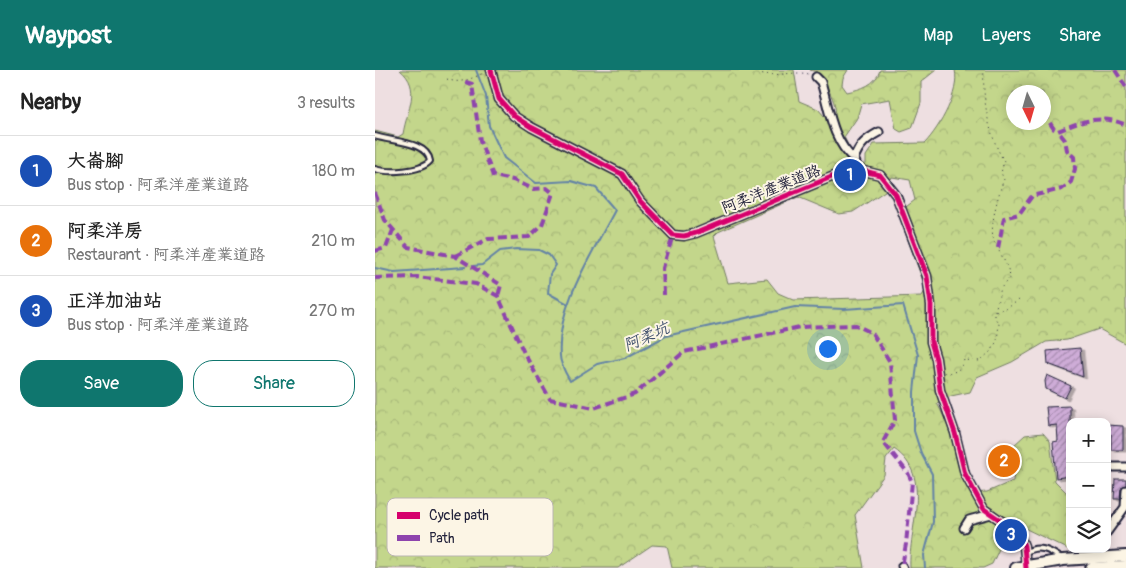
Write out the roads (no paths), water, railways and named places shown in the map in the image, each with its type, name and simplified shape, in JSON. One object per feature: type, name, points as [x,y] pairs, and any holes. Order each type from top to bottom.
[{"type":"main road","points":[[1023,567],[1065,560],[1096,560],[1126,556]]},
{"type":"main road","points":[[1096,560],[1126,566]]},
{"type":"street","name":"阿柔洋產業道路","points":[[491,70],[499,99],[514,116],[531,127],[623,174],[641,201],[673,235],[684,236],[695,233],[846,171],[860,170]]},
{"type":"street","points":[[816,77],[821,82],[845,152],[854,159],[860,170],[880,175],[889,184],[914,240],[930,293],[931,342],[941,395],[955,432],[965,474],[984,508],[1019,534],[1025,553],[1023,567]]},
{"type":"street","points":[[854,159],[862,142],[879,132]]},
{"type":"street","points":[[1111,467],[1126,467]]},
{"type":"street","points":[[1111,526],[1125,507],[1126,490]]},
{"type":"street","points":[[963,528],[969,520],[991,514]]},
{"type":"lane","points":[[375,136],[397,143],[417,145],[425,151],[430,161],[427,165],[417,168],[375,170]]},
{"type":"lane","points":[[1025,553],[1031,549],[1046,548],[1065,560]]},
{"type":"waterway","name":"阿柔坑","points":[[476,70],[486,96],[489,126],[504,158],[536,183],[571,181],[596,188],[615,210],[578,280],[564,318],[560,337],[560,359],[570,381],[597,364],[625,358],[666,336],[795,307],[844,309],[903,305],[918,355],[914,392],[914,431],[921,453],[932,474],[933,522],[924,555],[925,568]]},
{"type":"waterway","points":[[473,266],[482,265],[500,251],[516,249],[539,250],[549,255],[556,265],[550,274],[548,293],[568,304]]},
{"type":"waterway","points":[[375,268],[394,272],[465,267]]},
{"type":"place","name":"大崙腳","points":[[850,175]]},
{"type":"place","name":"阿柔洋房","points":[[1004,461]]},
{"type":"place","name":"正洋加油站","points":[[1011,535]]}]
